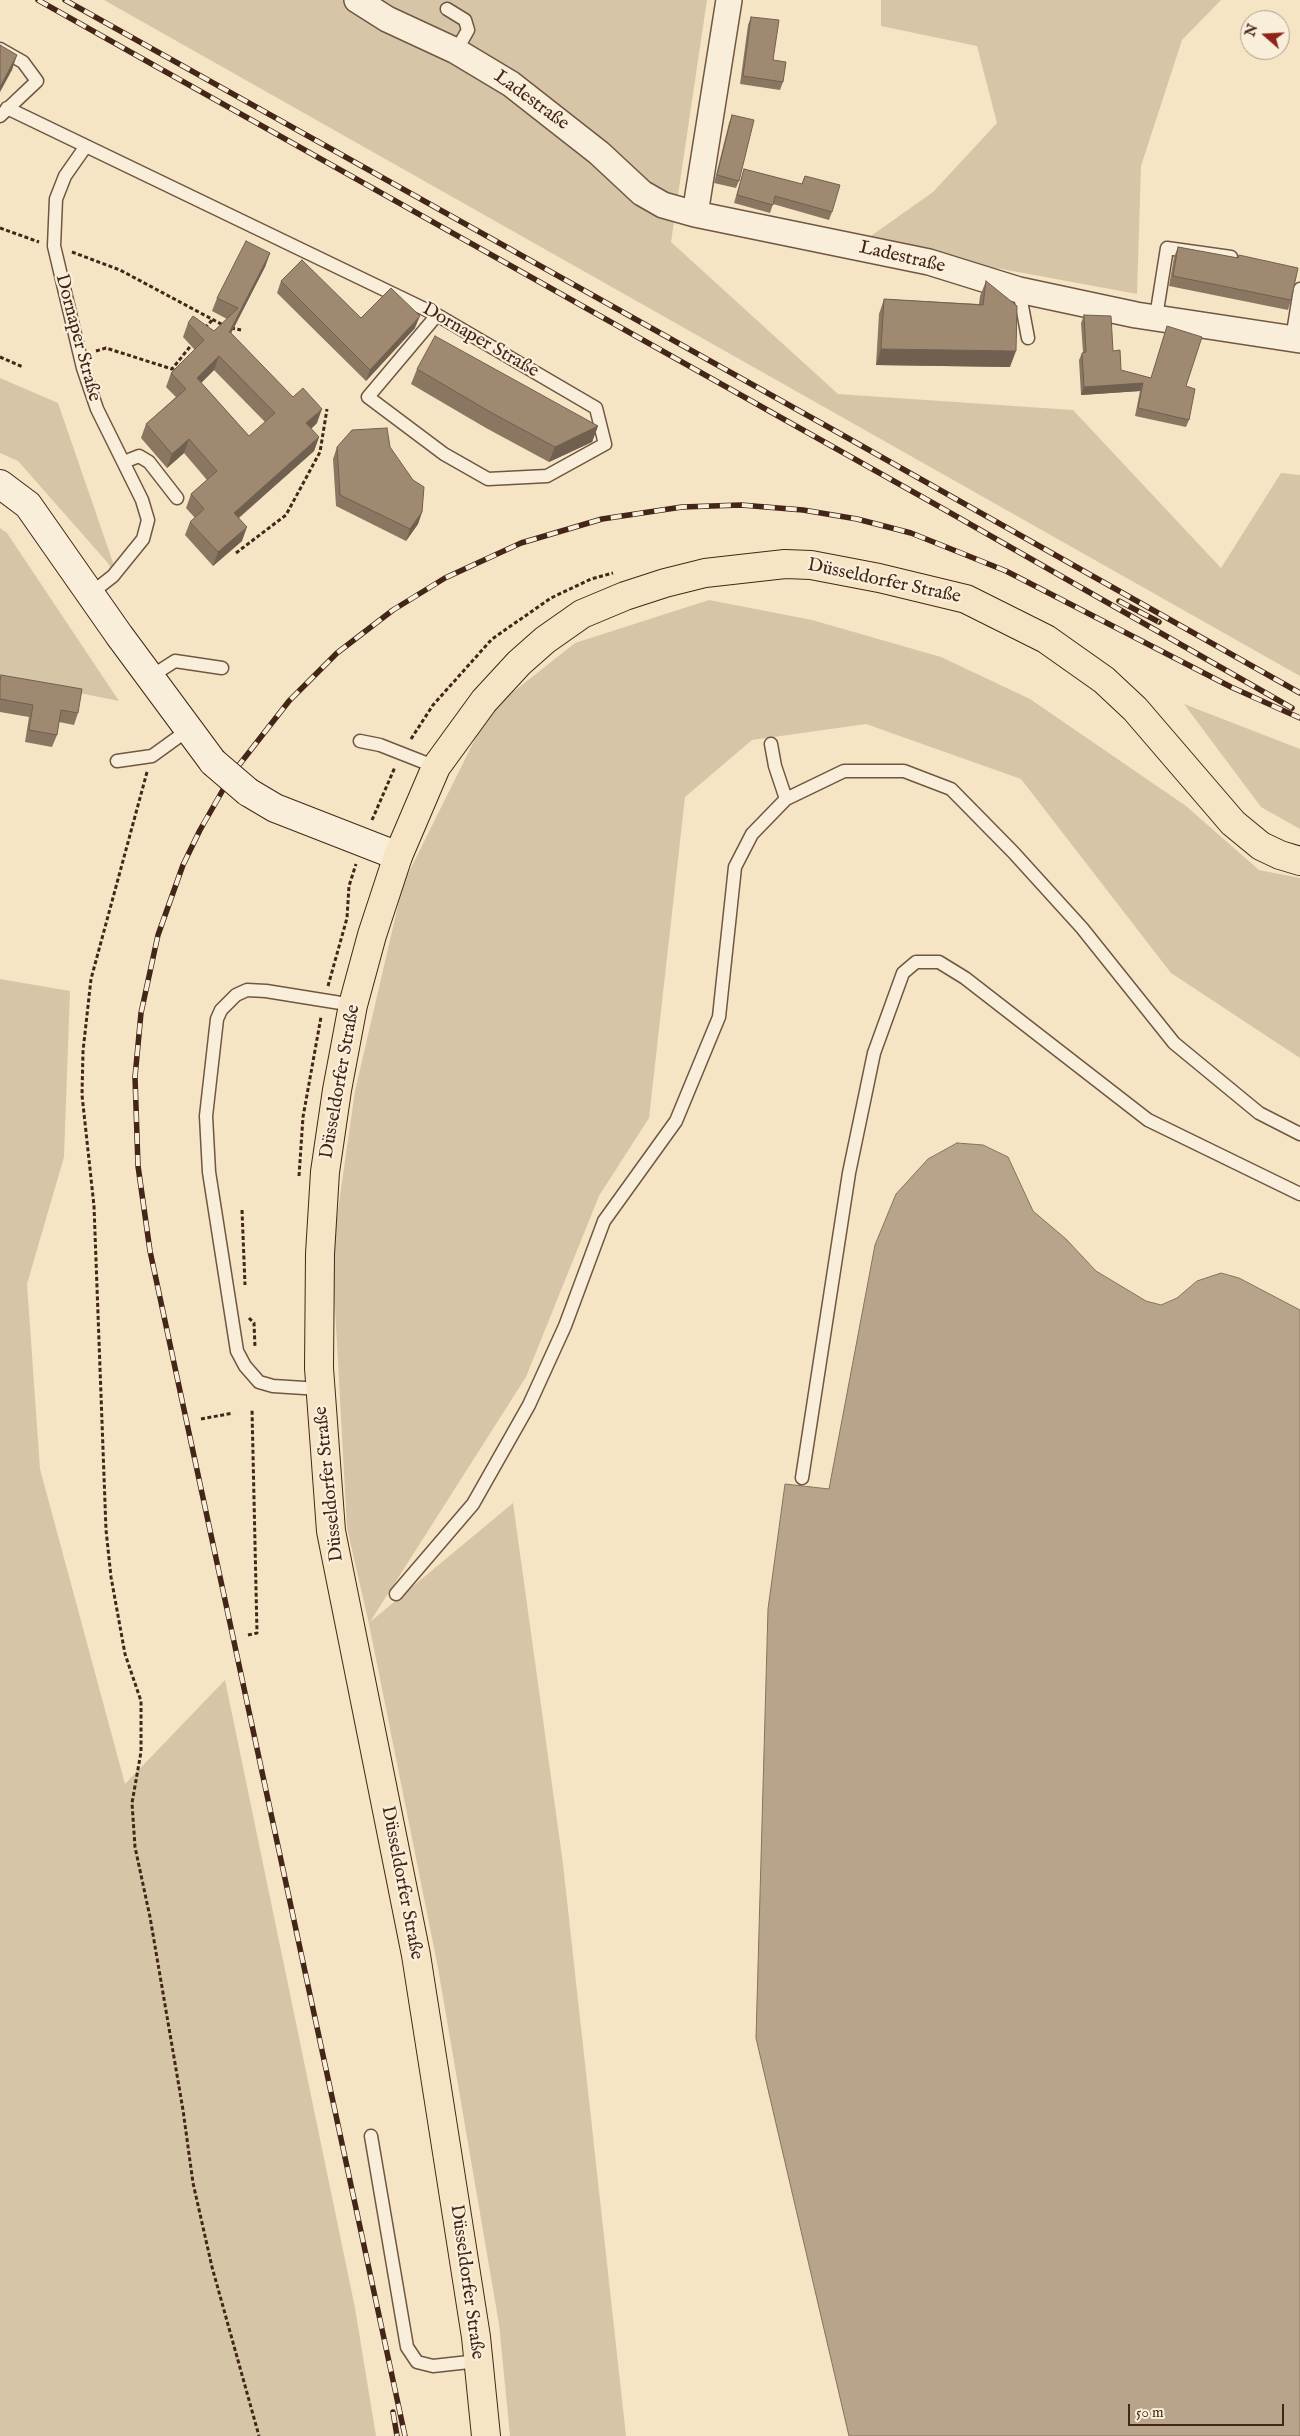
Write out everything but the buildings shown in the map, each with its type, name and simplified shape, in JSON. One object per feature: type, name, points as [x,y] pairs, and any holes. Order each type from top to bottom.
[{"type":"main road","points":[[0,484],[28,505],[90,594],[213,762],[248,792],[275,808],[398,856]]},
{"type":"main road","name":"Düsseldorfer Straße","points":[[486,2436],[478,2361],[416,1955],[331,1530],[320,1389],[320,1254],[325,1172],[337,1090],[353,1005],[372,935],[398,856],[436,767],[484,701],[519,663],[545,640],[582,614],[633,593],[706,573],[785,564],[811,565],[879,578],[966,599],[1046,639],[1104,680],[1135,709],[1233,823],[1261,846],[1280,855],[1300,861]]},
{"type":"street","name":"Ladestraße","points":[[357,0],[387,19],[456,51],[511,84],[599,153],[646,196],[663,205],[695,214],[929,262],[1019,290],[1156,317],[1296,339]]},
{"type":"street","points":[[695,214],[729,0]]},
{"type":"lane","points":[[447,9],[465,20],[468,30],[456,51]]},
{"type":"lane","name":"Dornaper Straße","points":[[0,49],[23,62],[37,81],[4,112],[86,146],[437,315],[596,408],[605,444],[547,476],[488,479],[444,454],[368,397],[437,315]]},
{"type":"lane","name":"Dornaper Straße","points":[[86,146],[65,176],[56,199],[54,246],[83,368],[97,409],[142,500],[148,520],[143,538],[113,576],[90,594]]},
{"type":"lane","points":[[1156,317],[1167,248],[1232,257]]},
{"type":"lane","points":[[1296,339],[1300,289]]},
{"type":"lane","points":[[1019,290],[1028,338]]},
{"type":"lane","points":[[124,462],[139,456],[149,462],[177,498]]},
{"type":"lane","points":[[150,677],[175,661],[222,668]]},
{"type":"lane","points":[[117,761],[152,756],[188,730]]},
{"type":"lane","points":[[360,741],[380,745],[436,767]]},
{"type":"lane","points":[[771,744],[775,766],[786,799]]},
{"type":"lane","points":[[396,1594],[473,1504],[529,1405],[565,1326],[604,1221],[676,1121],[719,1017],[735,867],[752,834],[786,799],[844,771],[904,771],[951,789],[1082,928],[1174,1043],[1259,1113],[1300,1134]]},
{"type":"lane","points":[[802,1478],[849,1173],[874,1053],[903,973],[916,962],[940,962],[965,978],[1148,1120],[1300,1194]]},
{"type":"lane","points":[[320,1389],[273,1386],[259,1382],[245,1366],[237,1351],[209,1172],[206,1116],[218,1019],[221,1010],[236,995],[247,990],[266,991],[353,1005]]},
{"type":"lane","points":[[370,2136],[407,2347],[417,2362],[432,2366],[478,2361]]},
{"type":"path","points":[[0,228],[105,263],[225,326],[241,330]]},
{"type":"path","points":[[201,333],[213,319]]},
{"type":"path","points":[[106,348],[172,370],[195,341]]},
{"type":"path","points":[[0,356],[23,367]]},
{"type":"path","points":[[236,553],[286,515],[320,452],[327,409]]},
{"type":"path","points":[[152,756],[91,980],[83,1051],[82,1096],[94,1206],[106,1530],[111,1577],[125,1654],[141,1701],[141,1752],[132,1803],[135,1846],[150,1917],[174,2052],[193,2183],[212,2267],[259,2436]]},
{"type":"path","points":[[248,1635],[257,1633],[252,1410]]},
{"type":"path","points":[[201,1419],[233,1413]]},
{"type":"shaded area","points":[[104,0],[707,0],[671,242],[838,394],[1073,410],[1221,568],[1281,473],[1300,475],[1300,676]]},
{"type":"shaded area","points":[[881,0],[1221,0],[1182,40],[1141,166],[1137,294],[861,243],[933,192],[997,123],[977,46],[881,26]]},
{"type":"shaded area","points":[[0,378],[58,403],[119,580],[107,562],[18,461],[0,453]]},
{"type":"shaded area","points":[[0,528],[7,533],[119,701],[0,677]]},
{"type":"shaded area","points":[[709,600],[812,620],[941,657],[1030,699],[1186,806],[1259,870],[1300,878],[1300,1058],[1171,973],[1021,779],[866,724],[752,740],[685,797],[649,1118],[599,1196],[526,1377],[370,1622],[513,1503],[563,1864],[626,2436],[510,2436],[499,2324],[438,1968],[369,1624],[347,1528],[332,1252],[355,1091],[403,884],[489,711],[575,643]]},
{"type":"shaded area","points":[[1184,704],[1300,749],[1300,829],[1261,807]]},
{"type":"shaded area","points":[[0,979],[70,991],[64,1157],[27,1284],[40,1469],[125,1784],[225,1680],[355,2308],[376,2436],[0,2436]]},
{"type":"shaded area","points":[[957,1143],[983,1145],[1008,1157],[1033,1211],[1066,1239],[1096,1271],[1146,1301],[1161,1305],[1177,1298],[1197,1281],[1221,1273],[1239,1278],[1300,1310],[1300,2436],[849,2436],[756,2038],[768,1609],[785,1484],[829,1489],[875,1245],[896,1194],[928,1159]]},
{"type":"railway","points":[[38,0],[940,507],[1292,708]]},
{"type":"railway","points":[[65,0],[1300,693]]},
{"type":"railway","points":[[405,2436],[150,1251],[138,1166],[135,1077],[141,1013],[158,935],[183,865],[200,830],[232,774],[289,701],[337,653],[393,610],[445,578],[521,543],[602,519],[682,507],[741,505],[803,510],[857,519],[911,533],[1006,571],[1231,687],[1300,718]]},
{"type":"railway","points":[[1119,601],[1159,622]]},
{"type":"railway","points":[[393,2412],[397,2436]]}]
